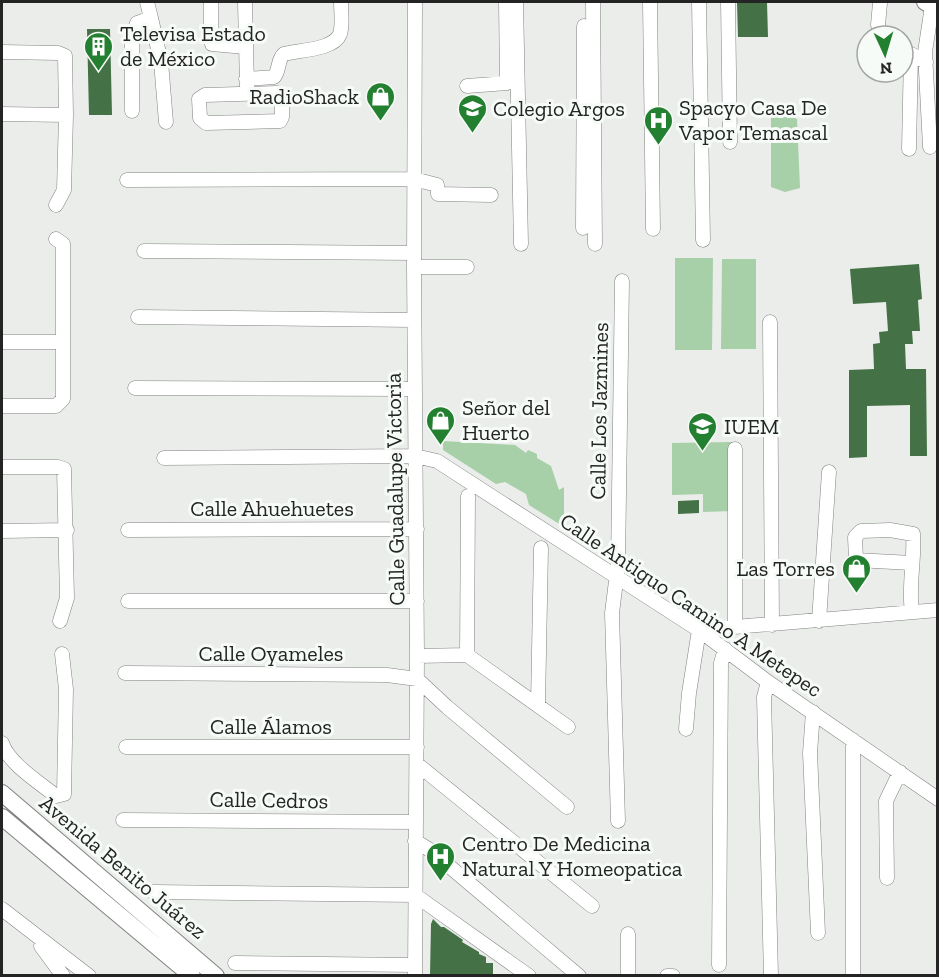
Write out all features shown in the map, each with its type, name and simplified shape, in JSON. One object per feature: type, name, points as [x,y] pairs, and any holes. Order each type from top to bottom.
[{"type":"main road","name":"Avenida Benito Juárez","points":[[2,793],[216,975]]},
{"type":"main road","name":"Avenida Benito Juárez","points":[[2,817],[192,975]]},
{"type":"street","points":[[147,2],[161,62],[166,122]]},
{"type":"street","points":[[211,2],[213,44],[245,47]]},
{"type":"street","points":[[244,2],[247,86]]},
{"type":"street","points":[[247,86],[280,94],[282,97],[281,120],[218,123],[206,123],[201,120],[199,99],[202,96],[247,86],[274,77],[284,54],[328,45],[335,41],[341,30],[341,2]]},
{"type":"street","name":"Calle Guadalupe Victoria","points":[[415,2],[414,389],[417,529],[415,970]]},
{"type":"street","points":[[467,86],[507,83],[506,2]]},
{"type":"street","points":[[516,2],[521,244]]},
{"type":"street","points":[[583,228],[585,2]]},
{"type":"street","points":[[593,2],[595,244]]},
{"type":"street","points":[[650,2],[653,229]]},
{"type":"street","points":[[699,2],[703,240]]},
{"type":"street","points":[[728,2],[730,142]]},
{"type":"street","points":[[878,24],[880,2]]},
{"type":"street","points":[[930,147],[926,43],[931,6]]},
{"type":"street","points":[[132,111],[132,37],[137,23],[151,18]]},
{"type":"street","points":[[2,52],[58,53],[65,56],[64,190],[57,205]]},
{"type":"street","points":[[909,149],[911,54],[926,62]]},
{"type":"street","points":[[2,114],[66,115]]},
{"type":"street","points":[[127,180],[414,179],[437,185],[438,194],[491,195]]},
{"type":"street","points":[[2,406],[60,404],[63,399],[63,244],[56,239]]},
{"type":"street","points":[[144,251],[414,260],[467,267]]},
{"type":"street","name":"Calle Los Jazmines","points":[[618,821],[612,613],[617,578],[622,281]]},
{"type":"street","points":[[138,317],[414,320]]},
{"type":"street","points":[[770,322],[772,625]]},
{"type":"street","points":[[2,342],[63,342]]},
{"type":"street","points":[[135,388],[414,389]]},
{"type":"street","points":[[735,449],[735,627]]},
{"type":"street","name":"Calle Antiguo Camino A Metepec","points":[[164,458],[415,456],[445,466],[699,630],[768,682],[938,799]]},
{"type":"street","points":[[2,467],[58,467],[64,469],[67,598],[60,621]]},
{"type":"street","points":[[819,621],[829,472]]},
{"type":"street","points":[[467,655],[468,496]]},
{"type":"street","name":"Calle Ahuehuetes","points":[[128,530],[417,529]]},
{"type":"street","points":[[2,531],[67,530]]},
{"type":"street","points":[[538,704],[541,548]]},
{"type":"street","points":[[912,563],[910,596],[912,612]]},
{"type":"street","points":[[128,601],[417,601]]},
{"type":"street","points":[[686,729],[699,630],[938,610]]},
{"type":"street","points":[[719,965],[721,663],[725,649]]},
{"type":"street","points":[[2,743],[4,750],[11,758],[56,796],[64,794],[66,689],[62,654]]},
{"type":"street","points":[[417,656],[467,655],[568,727]]},
{"type":"street","name":"Calle Oyameles","points":[[125,673],[387,675],[417,679]]},
{"type":"street","points":[[417,679],[447,707],[567,807]]},
{"type":"street","points":[[768,682],[764,697],[771,975]]},
{"type":"street","points":[[813,712],[810,753],[818,933]]},
{"type":"street","points":[[853,740],[853,975]]},
{"type":"street","name":"Calle Álamos","points":[[126,747],[417,747]]},
{"type":"street","points":[[417,764],[592,906]]},
{"type":"street","points":[[887,878],[886,801],[900,772]]},
{"type":"street","name":"Calle Cedros","points":[[123,820],[415,822]]},
{"type":"street","points":[[415,841],[430,850],[579,975]]},
{"type":"street","points":[[153,892],[415,896],[529,975]]},
{"type":"street","points":[[2,909],[30,933],[89,975]]},
{"type":"street","points":[[30,933],[63,975]]},
{"type":"street","points":[[628,934],[628,975]]},
{"type":"street","points":[[235,963],[415,970]]},
{"type":"street","points":[[667,975],[673,975]]},
{"type":"green space","points":[[784,112],[797,119],[800,188],[785,192],[771,187],[771,114]]},
{"type":"green space","points":[[675,258],[713,258],[712,350],[675,350]]},
{"type":"green space","points":[[722,259],[756,259],[756,349],[721,349]]},
{"type":"green space","points":[[443,441],[515,445],[526,453],[528,450],[537,454],[537,458],[551,466],[559,490],[564,487],[564,527],[529,505],[526,494],[505,482],[496,484],[443,450]]},
{"type":"green space","points":[[732,442],[733,511],[703,512],[703,494],[672,495],[672,443]]},
{"type":"building","points":[[737,2],[767,2],[768,37],[738,37]]},
{"type":"building","name":"Televisa Estado de México","points":[[87,29],[110,29],[112,115],[89,115]]},
{"type":"building","points":[[919,264],[922,299],[918,300],[920,331],[912,331],[913,344],[905,344],[906,369],[926,369],[927,456],[910,456],[910,405],[867,406],[867,457],[849,458],[849,370],[874,369],[873,344],[880,343],[879,332],[888,331],[886,302],[853,304],[850,269]]},
{"type":"building","points":[[699,500],[699,513],[678,514],[678,501]]},
{"type":"building","points":[[433,919],[441,927],[486,957],[486,963],[493,963],[493,975],[430,975]]},
{"type":"place","name":"Televisa Estado de México","points":[[99,72]]},
{"type":"place","name":"RadioShack","points":[[380,122]]},
{"type":"place","name":"Colegio Argos","points":[[472,134]]},
{"type":"place","name":"Spacyo Casa De Vapor Temascal","points":[[658,146]]},
{"type":"place","name":"Señor del Huerto","points":[[441,446]]},
{"type":"place","name":"IUEM","points":[[703,452]]},
{"type":"place","name":"Las Torres","points":[[856,594]]},
{"type":"place","name":"Centro De Medicina Natural Y Homeopatica","points":[[441,882]]}]
